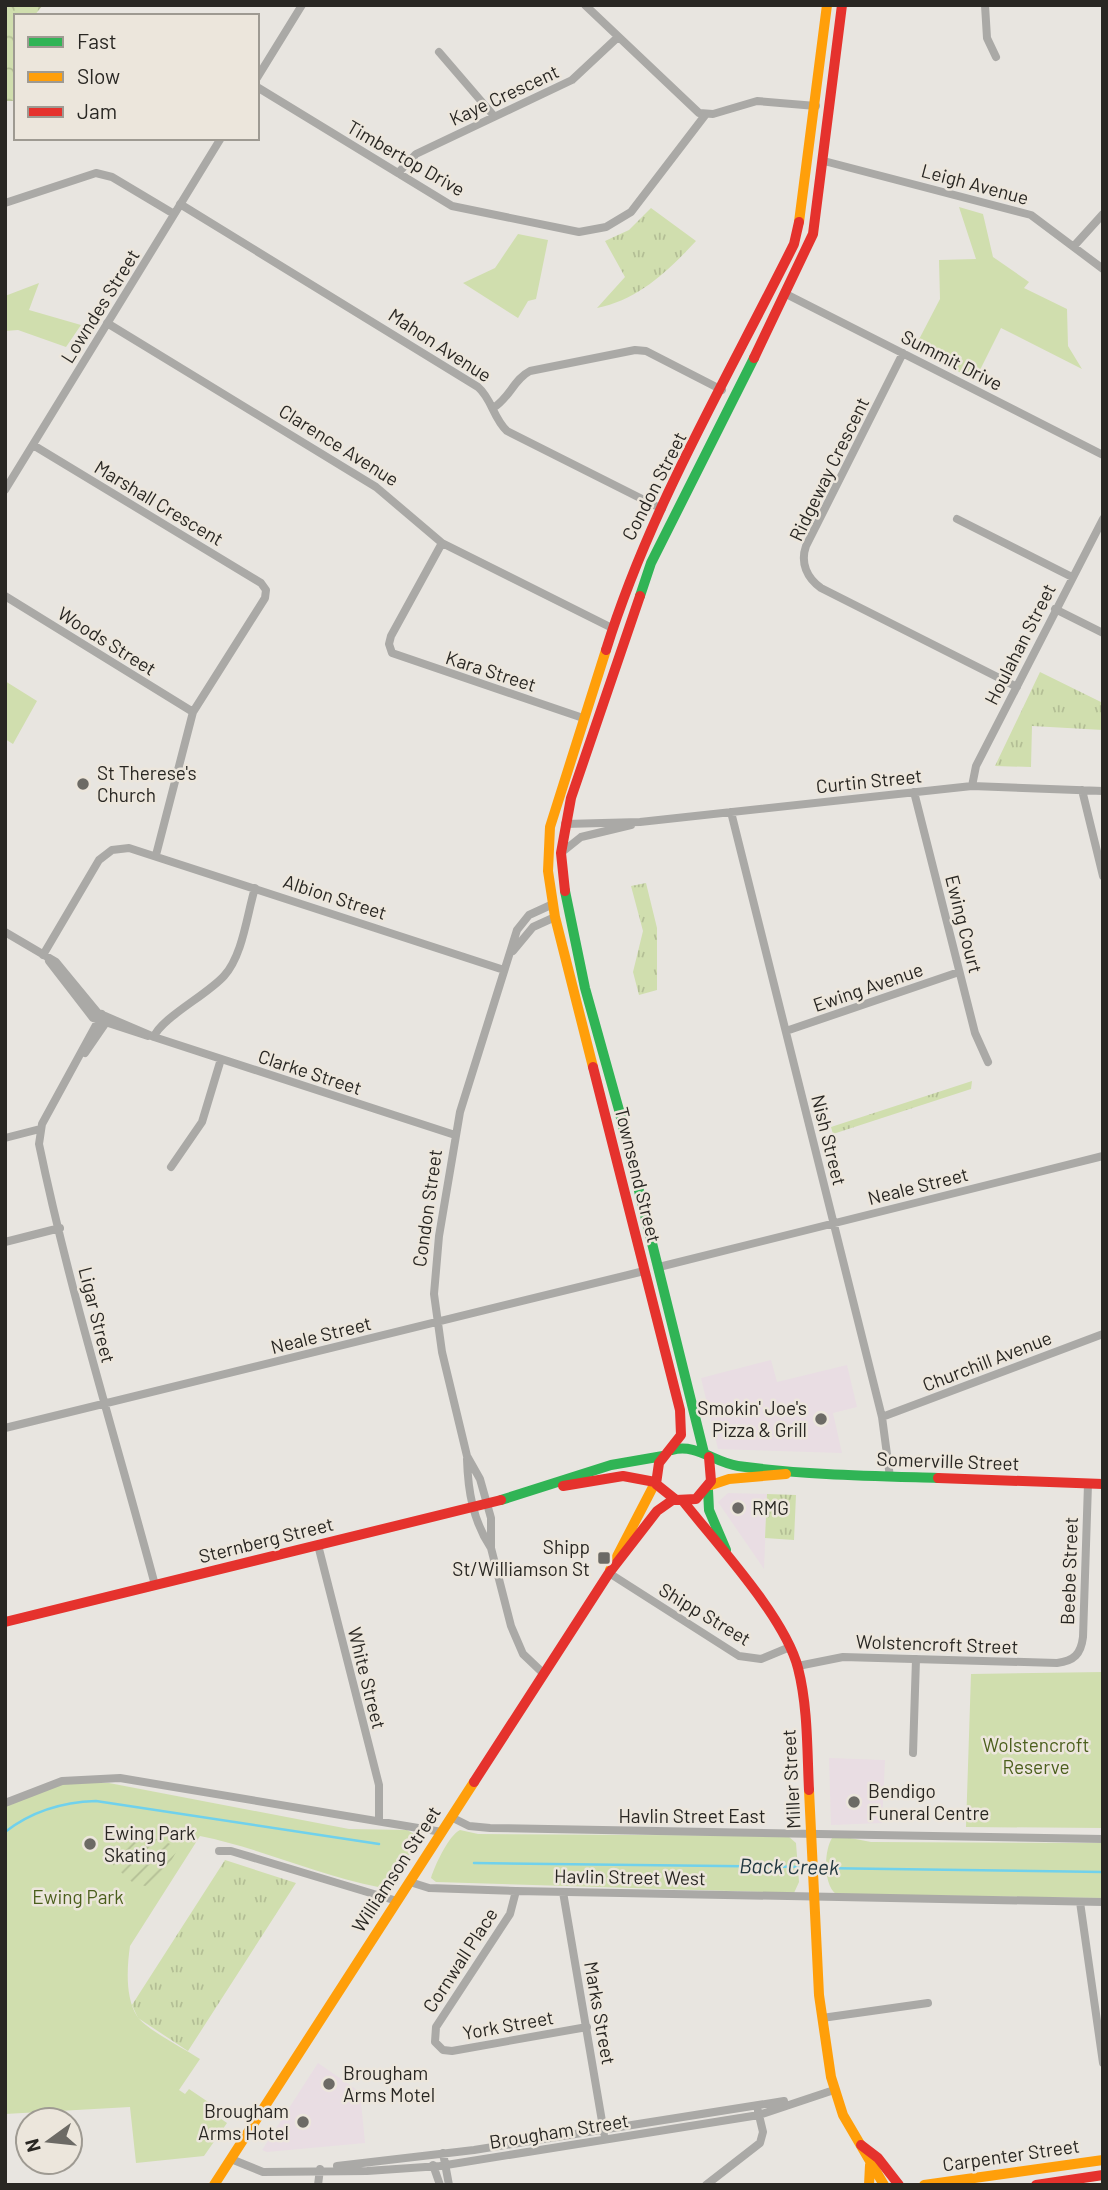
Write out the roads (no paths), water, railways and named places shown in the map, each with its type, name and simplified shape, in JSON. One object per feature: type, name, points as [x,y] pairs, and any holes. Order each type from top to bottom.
[{"type":"main road","name":"Condon Street","points":[[553,904],[547,865],[550,827],[631,574],[794,244],[802,210],[827,5]]},
{"type":"main road","name":"Condon Street","points":[[568,906],[561,853],[565,824],[651,563],[786,294],[813,234],[842,5]]},
{"type":"main road","points":[[816,106],[830,107]]},
{"type":"main road","name":"Mahon Avenue","points":[[662,509],[674,515]]},
{"type":"main road","name":"Clarence Avenue","points":[[612,628],[626,633]]},
{"type":"main road","points":[[553,904],[556,886],[555,839],[565,824]]},
{"type":"main road","name":"Townsend Street","points":[[553,904],[681,1419],[681,1435],[666,1453]]},
{"type":"main road","name":"Townsend Street","points":[[568,906],[585,988],[706,1455]]},
{"type":"main road","points":[[688,1446],[706,1455],[713,1471],[709,1488],[692,1501],[678,1500],[655,1482],[666,1453],[688,1446]]},
{"type":"main road","name":"Sternberg Street","points":[[5,1622],[487,1504],[611,1465],[641,1462],[666,1453]]},
{"type":"main road","name":"Somerville Street","points":[[706,1455],[725,1464],[764,1467],[792,1473],[1103,1484]]},
{"type":"main road","name":"Somerville Street","points":[[709,1488],[729,1479],[767,1478],[792,1473]]},
{"type":"main road","name":"Sternberg Street","points":[[536,1490],[623,1476],[655,1482]]},
{"type":"main road","name":"Williamson Street","points":[[609,1573],[621,1542],[646,1507],[655,1482]]},
{"type":"main road","name":"Miller Street","points":[[709,1488],[709,1510],[726,1551]]},
{"type":"main road","name":"Williamson Street","points":[[214,2185],[609,1573],[657,1511],[678,1500]]},
{"type":"main road","name":"Miller Street","points":[[678,1500],[726,1551],[790,1647],[798,1666],[805,1704],[822,2018],[834,2090],[843,2115],[884,2185]]},
{"type":"main road","name":"Miller Street","points":[[861,2145],[878,2158],[899,2185]]},
{"type":"main road","name":"Carpenter Street","points":[[924,2185],[1103,2160]]},
{"type":"main road","points":[[869,2185],[870,2165]]},
{"type":"main road","name":"Carpenter Street","points":[[1036,2185],[1103,2175]]},
{"type":"street","points":[[259,75],[302,5]]},
{"type":"street","points":[[585,5],[687,105],[706,114],[757,101],[816,106]]},
{"type":"street","points":[[985,5],[987,38],[996,57]]},
{"type":"street","name":"Kaye Crescent","points":[[398,173],[416,154],[572,80],[618,37]]},
{"type":"street","points":[[439,52],[494,116]]},
{"type":"street","name":"Timbertop Drive","points":[[259,88],[457,208],[557,230],[588,232],[615,223],[631,212],[706,114]]},
{"type":"street","name":"Lowndes Street","points":[[5,490],[220,140]]},
{"type":"street","name":"Leigh Avenue","points":[[824,162],[1031,215],[1103,269]]},
{"type":"street","points":[[5,203],[96,173],[112,177],[174,214]]},
{"type":"street","name":"Mahon Avenue","points":[[180,204],[478,387],[486,393],[507,431],[662,509]]},
{"type":"street","points":[[1074,246],[1103,214]]},
{"type":"street","name":"Summit Drive","points":[[786,294],[1103,455]]},
{"type":"street","name":"Clarence Avenue","points":[[107,323],[376,487],[442,543],[612,628]]},
{"type":"street","points":[[493,408],[504,400],[521,377],[530,371],[635,350],[646,351],[722,390]]},
{"type":"street","name":"Ridgeway Crescent","points":[[903,353],[806,546],[804,558],[807,572],[821,588],[1017,687]]},
{"type":"street","name":"Marshall Crescent","points":[[33,444],[261,583],[266,590]]},
{"type":"street","points":[[957,519],[1072,577]]},
{"type":"street","name":"Houlahan Street","points":[[972,786],[976,766],[1103,519]]},
{"type":"street","points":[[380,657],[391,651],[391,636],[442,543]]},
{"type":"street","points":[[43,955],[104,855],[117,849],[129,848],[156,855],[192,712],[265,598],[266,590],[276,588]]},
{"type":"street","name":"Woods Street","points":[[5,596],[192,712]]},
{"type":"street","points":[[1055,609],[1103,634]]},
{"type":"street","name":"Kara Street","points":[[391,651],[398,657],[583,718]]},
{"type":"street","name":"Curtin Street","points":[[565,824],[640,822],[972,786],[1103,791]]},
{"type":"street","points":[[1082,790],[1103,876]]},
{"type":"street","name":"Ewing Court","points":[[914,792],[975,1033],[988,1062]]},
{"type":"street","name":"Nish Street","points":[[731,812],[882,1417],[890,1477]]},
{"type":"street","name":"Curtin Street","points":[[561,853],[581,838],[640,822]]},
{"type":"street","name":"Albion Street","points":[[156,855],[504,970]]},
{"type":"street","points":[[154,1037],[159,1025],[197,1000],[230,968],[254,888]]},
{"type":"street","name":"Condon Street","points":[[491,1548],[481,1533],[474,1507],[468,1480],[467,1456],[436,1323],[435,1271],[455,1135],[504,970],[521,923],[531,914],[553,904]]},
{"type":"street","name":"Condon Street","points":[[504,970],[526,933],[538,922],[555,917]]},
{"type":"street","points":[[5,932],[43,955],[81,1006],[104,1019],[40,1129],[18,1132],[5,1138]]},
{"type":"street","name":"Ewing Avenue","points":[[786,1031],[959,972]]},
{"type":"street","name":"Clarke Street","points":[[104,1019],[455,1135]]},
{"type":"street","points":[[171,1167],[202,1122],[221,1059]]},
{"type":"street","name":"Ligar Street","points":[[40,1129],[39,1144],[104,1404],[128,1479],[155,1585]]},
{"type":"street","name":"Neale Street","points":[[659,1267],[1103,1156]]},
{"type":"street","points":[[5,1242],[60,1228]]},
{"type":"street","name":"Neale Street","points":[[5,1428],[645,1270]]},
{"type":"street","name":"Churchill Avenue","points":[[882,1417],[1103,1334]]},
{"type":"street","name":"Condon Street","points":[[467,1456],[480,1479],[487,1504],[491,1548],[516,1640],[526,1657],[544,1674]]},
{"type":"street","name":"Beebe Street","points":[[1076,1657],[1083,1637],[1088,1484]]},
{"type":"street","name":"White Street","points":[[318,1545],[379,1785],[379,1820]]},
{"type":"street","name":"Shipp Street","points":[[609,1573],[739,1656],[761,1659],[790,1647]]},
{"type":"street","name":"Wolstencroft Street","points":[[798,1666],[843,1657],[1062,1662],[1076,1657]]},
{"type":"street","points":[[913,1753],[916,1659]]},
{"type":"street","points":[[5,1803],[20,1795],[62,1782],[120,1778],[442,1832]]},
{"type":"street","name":"Havlin Street East","points":[[451,1817],[469,1826],[490,1828],[1103,1839]]},
{"type":"street","points":[[219,1851],[231,1851],[397,1901]]},
{"type":"street","name":"Havlin Street West","points":[[410,1882],[429,1888],[516,1891],[1103,1902]]},
{"type":"street","name":"Cornwall Place","points":[[437,2046],[433,2035],[436,2027],[510,1914],[516,1891]]},
{"type":"street","name":"Marks Street","points":[[563,1892],[606,2139]]},
{"type":"street","points":[[1080,1902],[1103,2063]]},
{"type":"street","points":[[822,2018],[928,2003]]},
{"type":"street","name":"York Street","points":[[437,2046],[452,2051],[587,2027]]},
{"type":"street","name":"Brougham Street","points":[[320,2169],[368,2171],[445,2166],[759,2115],[800,2099],[834,2090]]},
{"type":"street","name":"Brougham Street","points":[[231,2159],[263,2172],[320,2169],[800,2099]]},
{"type":"street","points":[[706,2185],[760,2143],[763,2132],[757,2105]]},
{"type":"street","points":[[443,2153],[449,2185]]},
{"type":"street","points":[[432,2154],[433,2167],[440,2185]]},
{"type":"street","points":[[318,2185],[320,2169]]},
{"type":"waterway","name":"Back Creek","points":[[5,1832],[26,1818],[48,1809],[71,1803],[96,1801],[379,1844]]},
{"type":"waterway","name":"Back Creek","points":[[474,1863],[809,1867]]},
{"type":"waterway","name":"Back Creek","points":[[816,1868],[1103,1872]]},
{"type":"place","name":"St Therese's Church","points":[[83,784]]},
{"type":"place","name":"Smokin' Joe's Pizza & Grill","points":[[821,1419]]},
{"type":"place","name":"RMG","points":[[738,1508]]},
{"type":"place","name":"Shipp St/Williamson St","points":[[604,1558]]},
{"type":"place","name":"Bendigo Funeral Centre","points":[[854,1802]]},
{"type":"place","name":"Ewing Park Skating","points":[[90,1844]]},
{"type":"place","name":"Brougham Arms Motel","points":[[329,2084]]},
{"type":"place","name":"Brougham Arms Hotel","points":[[303,2122]]},
{"type":"park label","name":"Wolstencroft Reserve","points":[[1036,1756]]},
{"type":"park label","name":"Ewing Park","points":[[78,1897]]}]
